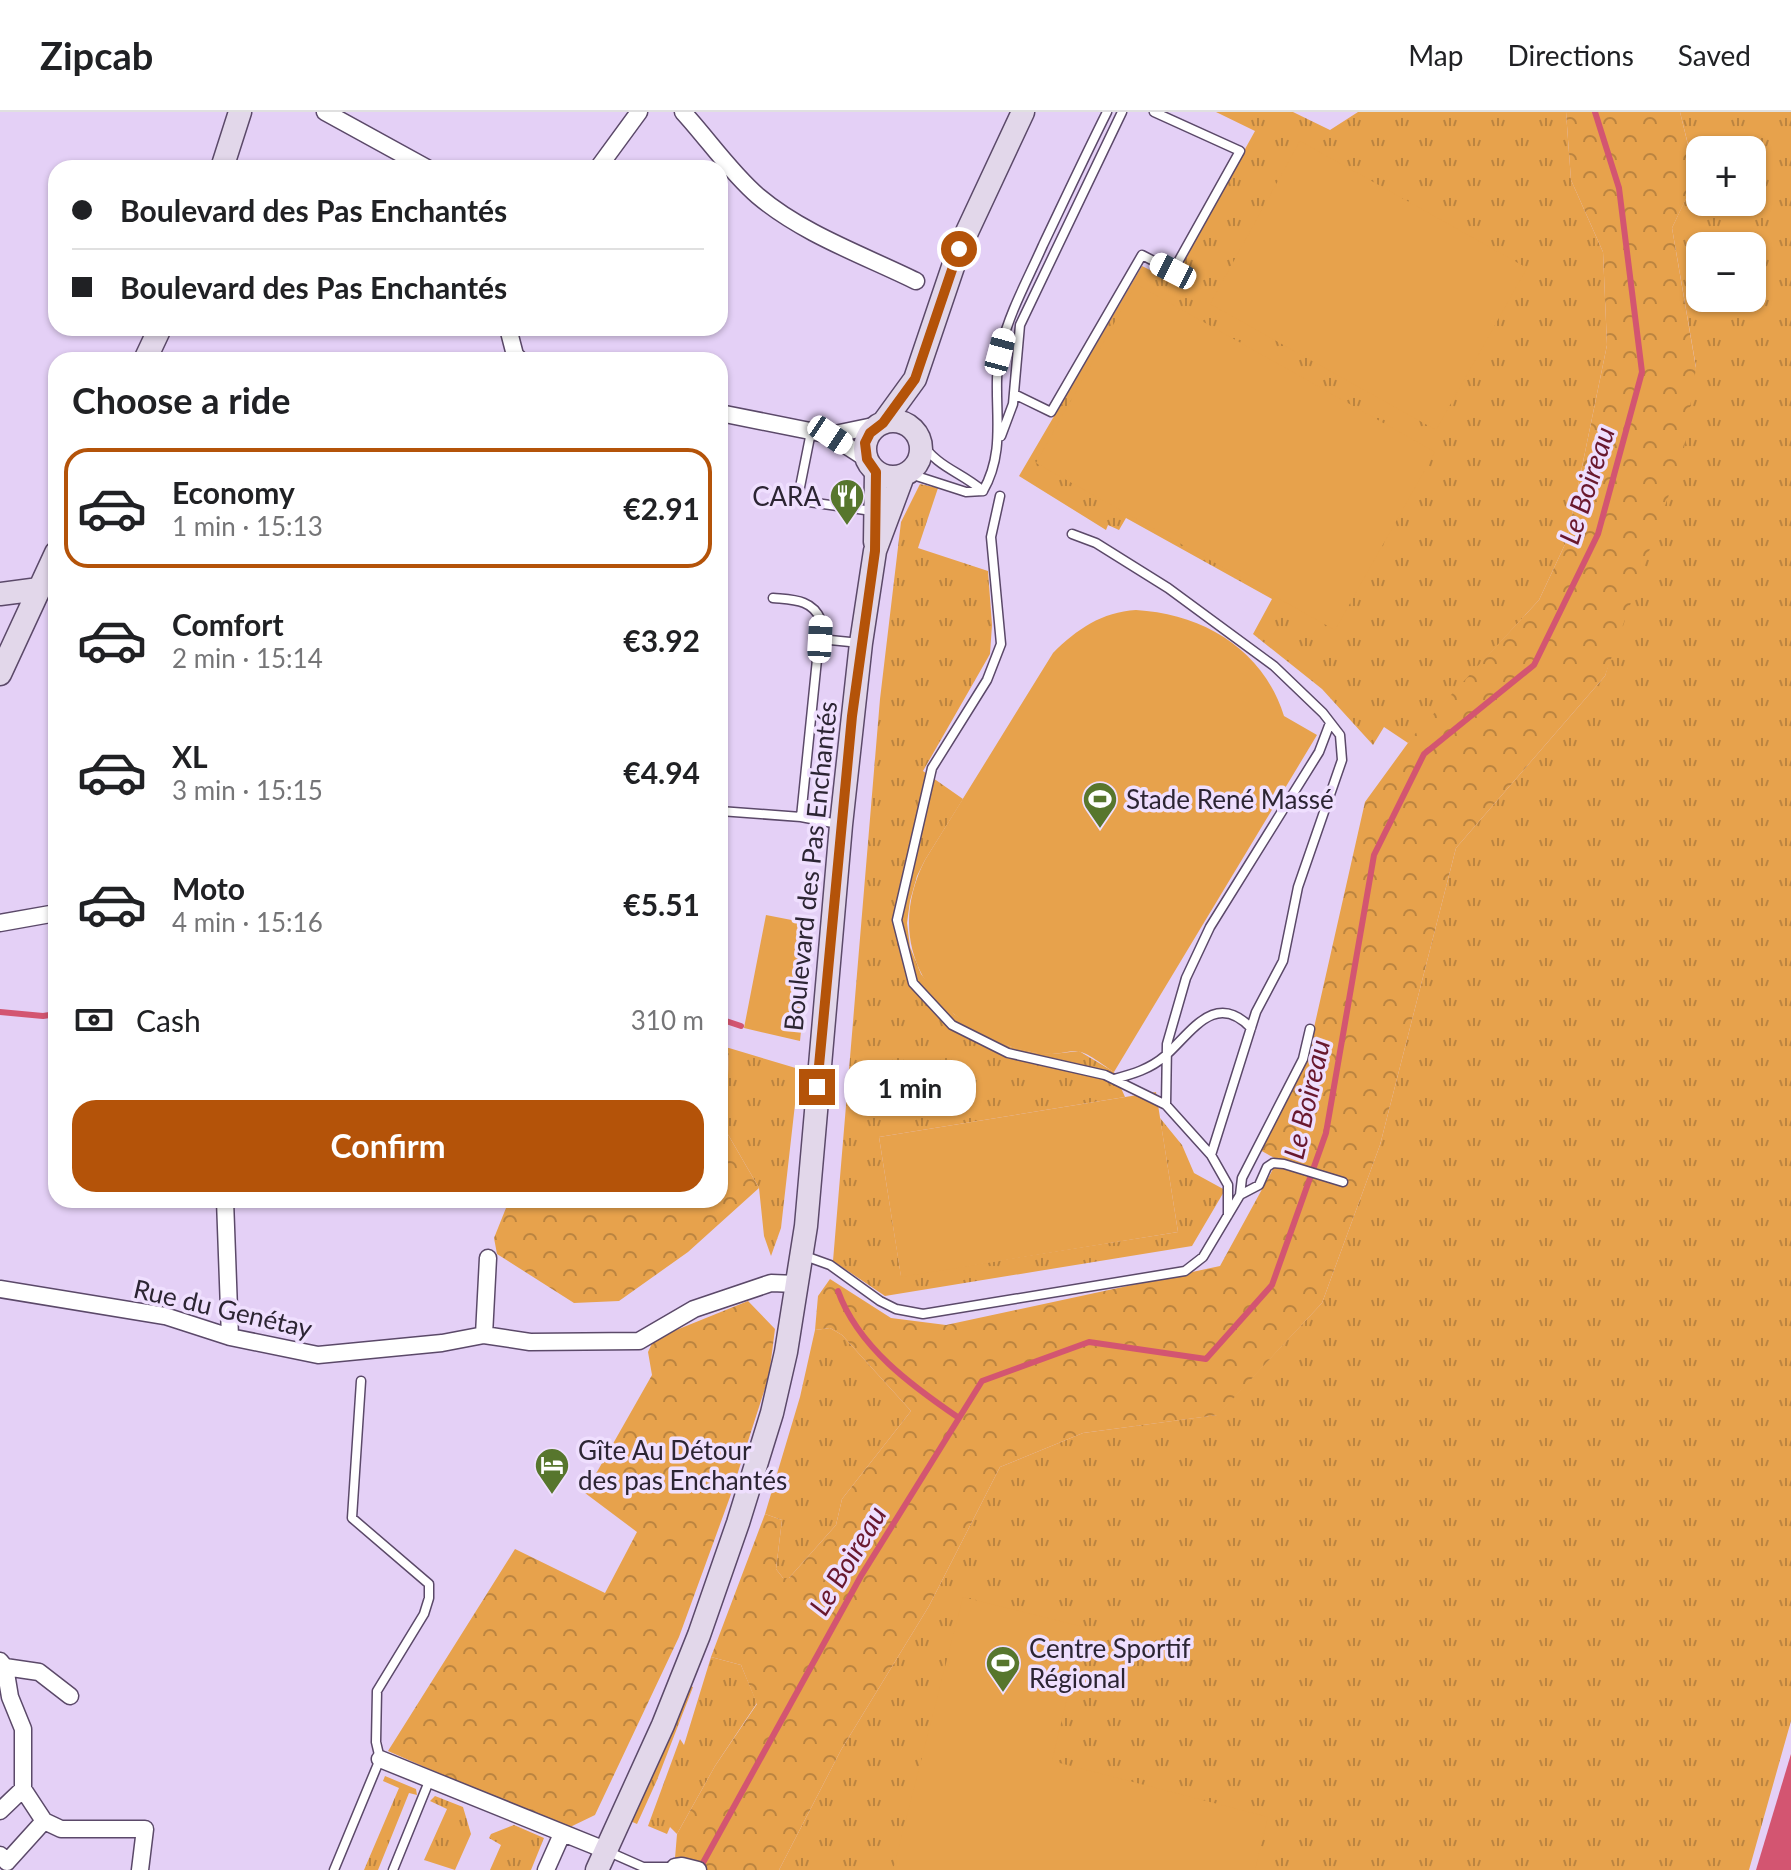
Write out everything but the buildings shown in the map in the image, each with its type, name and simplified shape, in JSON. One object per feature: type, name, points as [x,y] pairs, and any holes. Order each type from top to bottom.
[{"type":"main road","points":[[225,160],[240,112]]},
{"type":"main road","name":"Boulevard des Pas Enchantés","points":[[601,1860],[663,1725],[738,1523],[772,1413],[786,1352],[802,1255],[841,825],[861,643],[875,551],[871,466],[865,443],[915,379],[959,249],[1023,112]]},
{"type":"main road","name":"Boulevard des Pas Enchantés","points":[[875,551],[905,475],[918,461],[921,451],[915,379]]},
{"type":"main road","points":[[881,424],[900,422],[918,437]]},
{"type":"main road","points":[[871,466],[892,478],[905,475]]},
{"type":"main road","points":[[0,594],[48,588]]},
{"type":"main road","points":[[0,674],[48,588]]},
{"type":"street","points":[[325,112],[412,160]]},
{"type":"street","points":[[604,160],[639,112]]},
{"type":"street","points":[[683,112],[725,160]]},
{"type":"street","points":[[728,163],[755,194],[770,205],[841,247],[916,281]]},
{"type":"street","points":[[728,415],[830,435],[881,424]]},
{"type":"street","points":[[830,435],[871,466]]},
{"type":"street","points":[[1,927],[48,915]]},
{"type":"street","points":[[225,1208],[230,1337]]},
{"type":"street","points":[[484,1335],[488,1258]]},
{"type":"street","name":"Rue du Genétay","points":[[0,1289],[165,1316],[230,1337],[318,1355],[442,1343],[484,1335],[530,1342],[639,1341],[694,1309],[771,1283],[797,1284]]},
{"type":"street","points":[[70,1696],[39,1672],[2,1664],[10,1697],[23,1729],[23,1789],[44,1821],[61,1829],[145,1829],[140,1870]]},
{"type":"street","points":[[380,1759],[562,1834],[601,1860]]},
{"type":"street","points":[[0,1811],[23,1789]]},
{"type":"street","points":[[4,1862],[44,1821]]},
{"type":"street","points":[[546,1870],[562,1834]]},
{"type":"lane","points":[[983,491],[993,474],[999,440],[1000,352],[1011,314],[1107,112]]},
{"type":"lane","points":[[999,440],[1013,404],[1020,325],[1122,112]]},
{"type":"lane","points":[[1014,394],[1051,412],[1142,255],[1173,271],[1240,151],[1154,112]]},
{"type":"lane","points":[[811,432],[798,497],[802,501],[874,511]]},
{"type":"lane","points":[[918,437],[931,457],[983,491]]},
{"type":"lane","points":[[905,475],[966,492],[983,491]]},
{"type":"lane","points":[[1000,496],[991,537],[1001,644],[987,680],[932,768],[897,920],[913,983],[952,1025],[1008,1053],[1105,1075],[1166,1105],[1211,1155],[1228,1185],[1228,1215]]},
{"type":"lane","points":[[1072,534],[1096,543],[1168,588],[1274,666],[1340,735],[1342,760],[1298,887],[1283,961],[1256,1012],[1211,1155]]},
{"type":"lane","points":[[773,598],[812,606],[821,620],[801,817]]},
{"type":"lane","points":[[820,639],[861,643]]},
{"type":"lane","points":[[1166,1105],[1167,1044],[1186,978],[1210,927],[1319,752],[1330,723]]},
{"type":"lane","points":[[728,812],[801,817],[841,825]]},
{"type":"lane","points":[[1114,1079],[1150,1067],[1166,1055],[1192,1026],[1218,1013],[1239,1016],[1251,1028]]},
{"type":"lane","points":[[802,1255],[830,1265],[896,1309],[923,1314],[1185,1271],[1203,1257],[1240,1195],[1242,1178],[1303,1059],[1310,1029]]},
{"type":"lane","points":[[1240,1195],[1259,1185],[1267,1167],[1273,1163],[1343,1182]]},
{"type":"lane","points":[[334,1870],[380,1759],[376,1742],[377,1691],[424,1614],[429,1598],[429,1584],[352,1518],[361,1381]]},
{"type":"lane","points":[[393,1870],[430,1779]]},
{"type":"lane","points":[[601,1860],[643,1867],[688,1868]]},
{"type":"green space","points":[[1216,112],[1293,112],[1330,130],[1358,112],[1566,112],[1571,180],[1603,252],[1607,345],[1567,540],[1539,600],[1408,743],[1384,727],[1373,745],[1322,689],[1253,634],[1272,599],[1126,518],[1119,530],[1108,525],[1106,530],[1019,476],[1142,266],[1172,281],[1255,131]]},
{"type":"green space","points":[[1566,112],[1680,112],[1686,137],[1686,199],[1672,228],[1696,368],[1683,455],[1605,676],[1456,848],[1380,1145],[1322,1303],[1218,1415],[1083,1433],[1000,1467],[929,1606],[841,1750],[779,1870],[674,1870],[677,1834],[715,1766],[757,1704],[741,1665],[711,1657],[765,1514],[782,1520],[776,1569],[783,1578],[789,1578],[836,1525],[842,1499],[911,1411],[842,1335],[830,1328],[815,1330],[818,1296],[830,1279],[891,1318],[946,1325],[1220,1266],[1278,1160],[1260,1150],[1306,1063],[1365,802],[1413,736],[1539,600],[1567,540],[1607,345],[1603,252],[1571,180]]},
{"type":"green space","points":[[1680,112],[1791,112],[1791,1721],[1749,1870],[779,1870],[841,1750],[929,1606],[1000,1467],[1083,1433],[1217,1415],[1322,1303],[1380,1145],[1456,848],[1605,676],[1696,367],[1687,312],[1766,312],[1766,232],[1686,232],[1686,309],[1672,228],[1686,198],[1686,216],[1766,216],[1766,136],[1686,136]]},
{"type":"green space","points":[[1300,141],[1527,268],[1436,430],[1210,304]]},
{"type":"green space","points":[[1136,284],[1435,452],[1335,630],[1036,463]]},
{"type":"green space","points":[[920,484],[938,488],[918,548],[988,571],[992,625],[990,654],[923,771],[963,799],[917,876],[907,923],[910,947],[921,974],[954,1014],[1009,1046],[1053,1054],[1079,1051],[1114,1072],[1125,1097],[879,1137],[901,1276],[1178,1232],[1160,1118],[1182,1145],[1194,1173],[1225,1190],[1192,1246],[885,1296],[833,1261],[880,699],[901,522]]},
{"type":"green space","name":"Stade René Massé","points":[[1136,610],[1184,619],[1227,639],[1246,654],[1261,672],[1284,716],[1317,735],[1114,1072],[1081,1052],[1041,1053],[1009,1046],[980,1033],[956,1016],[936,995],[921,972],[912,947],[909,920],[913,891],[925,860],[1053,653],[1091,623],[1112,614]]},
{"type":"green space","points":[[766,915],[812,924],[800,1041],[744,1028]]},
{"type":"green space","points":[[729,1048],[799,1069],[781,1228],[771,1256],[764,1236],[759,1188],[728,1134]]},
{"type":"green space","points":[[1156,1092],[1178,1232],[901,1277],[879,1137]]},
{"type":"green space","points":[[728,1134],[759,1188],[688,1252],[619,1301],[574,1303],[497,1254],[494,1238],[506,1208],[728,1208]]},
{"type":"green space","points":[[748,1301],[775,1329],[769,1376],[730,1497],[679,1637],[595,1815],[566,1829],[388,1751],[515,1549],[605,1593],[637,1532],[585,1493],[652,1375],[648,1352],[654,1339]]},
{"type":"green space","points":[[830,1328],[842,1335],[911,1411],[842,1499],[836,1525],[789,1578],[783,1578],[776,1569],[782,1520],[765,1514],[800,1397],[815,1330]]},
{"type":"green space","name":"Centre Sportif Régional","points":[[963,1597],[1084,1627],[1052,1761],[1268,1817],[1255,1870],[893,1870]]},
{"type":"green space","points":[[711,1657],[741,1665],[757,1703],[715,1766],[677,1834],[670,1827],[667,1834],[648,1826],[680,1739],[684,1745]]},
{"type":"green space","points":[[685,1684],[693,1687],[637,1824],[628,1820]]},
{"type":"green space","points":[[385,1776],[416,1789],[417,1795],[409,1793],[378,1870],[364,1870],[399,1788],[383,1781]]},
{"type":"green space","points":[[435,1796],[463,1807],[471,1834],[455,1870],[424,1860],[447,1809],[430,1801]]},
{"type":"green space","points":[[514,1825],[544,1838],[531,1870],[490,1870],[501,1845],[489,1838],[491,1834]]},
{"type":"shaded area","points":[[1791,1754],[1791,1870],[1756,1870]]},
{"type":"waterway","name":"Le Boireau","points":[[699,1870],[861,1576],[982,1381],[1089,1342],[1206,1359],[1272,1285],[1326,1133],[1374,855],[1424,754],[1534,665],[1598,534],[1642,372],[1619,188],[1595,112]]},
{"type":"waterway","points":[[0,1012],[48,1015]]},
{"type":"waterway","points":[[728,1022],[741,1026]]},
{"type":"waterway","points":[[838,1291],[859,1330],[888,1364],[959,1418]]},
{"type":"place","name":"CARA","points":[[847,527]]},
{"type":"place","name":"Stade René Massé","points":[[1100,830]]},
{"type":"place","name":"Gîte Au Détour des pas Enchantés","points":[[552,1496]]},
{"type":"place","name":"Centre Sportif Régional","points":[[1003,1694]]},
{"type":"route","points":[[817,1087],[852,716],[875,551],[876,472],[865,454],[865,443],[870,433],[883,423],[905,396],[915,379],[959,249]]}]
